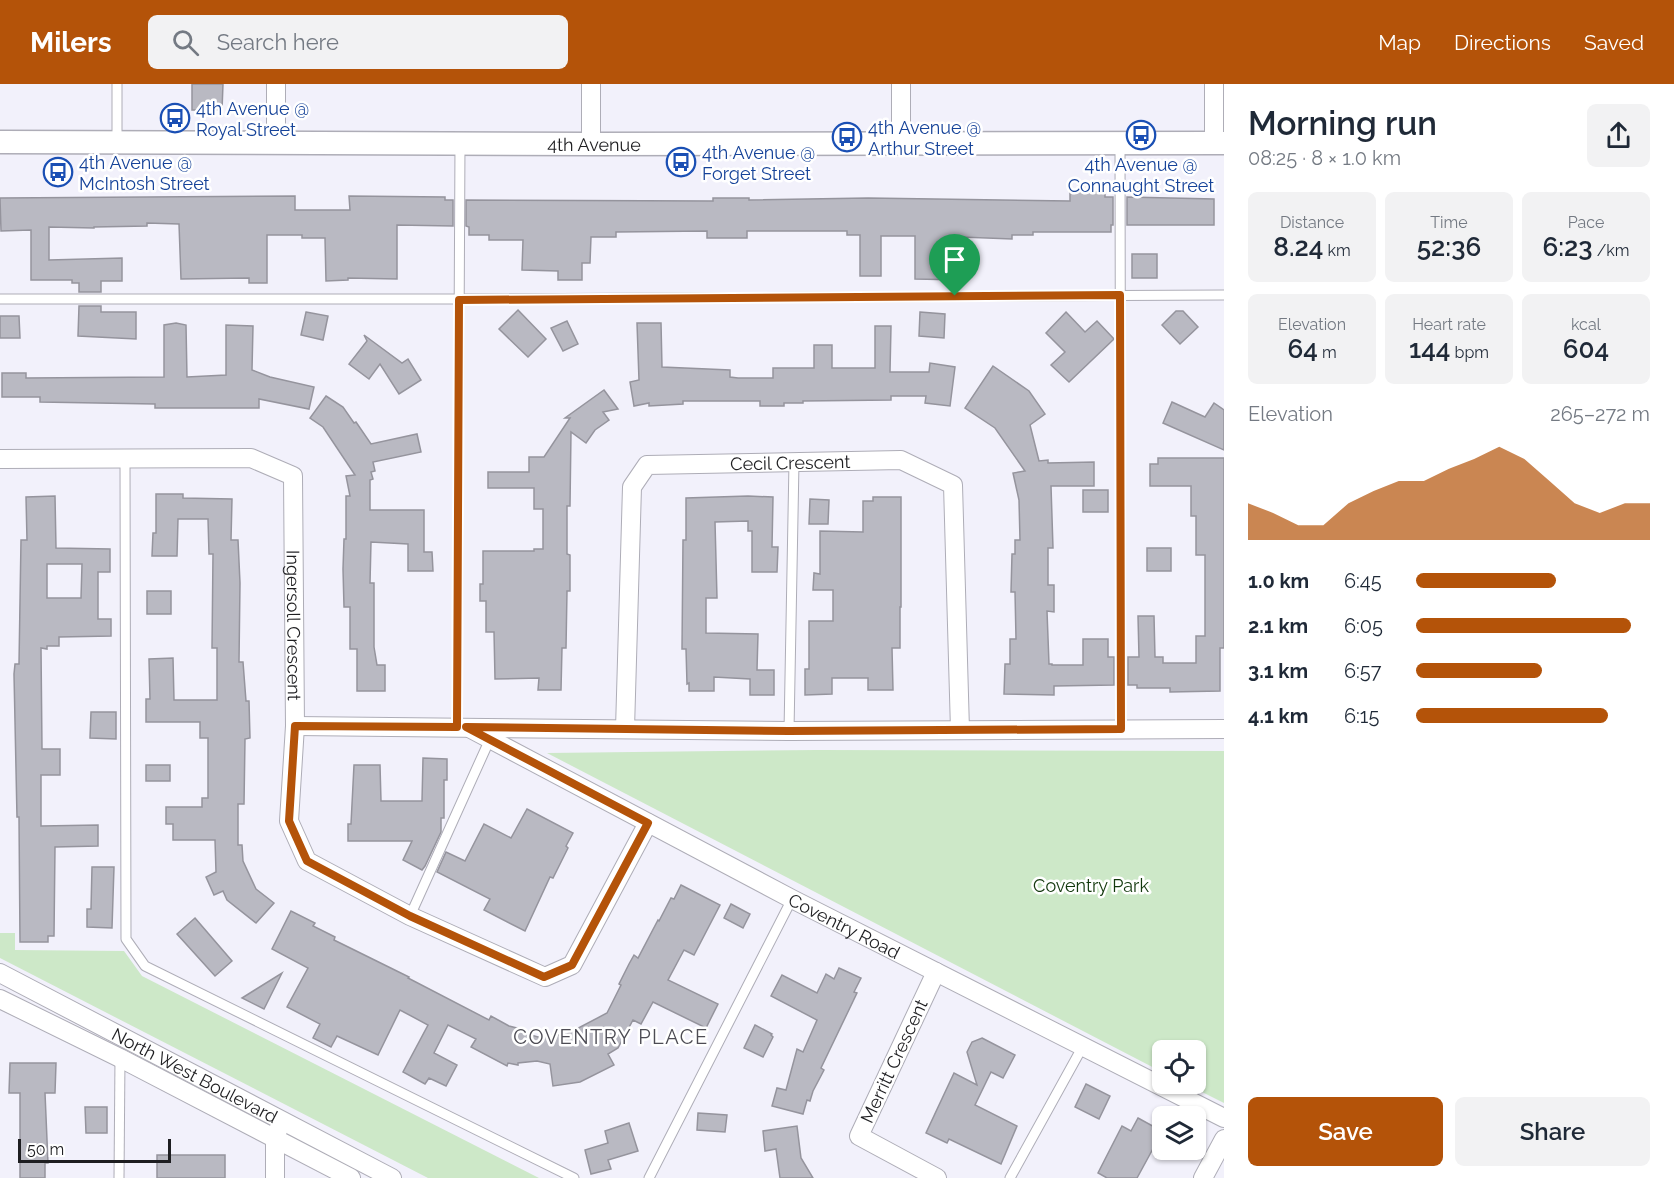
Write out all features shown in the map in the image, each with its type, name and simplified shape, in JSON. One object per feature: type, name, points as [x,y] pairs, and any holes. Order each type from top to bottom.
[{"type":"street","points":[[276,84],[276,143]]},
{"type":"street","points":[[591,84],[591,144]]},
{"type":"street","points":[[901,84],[901,145]]},
{"type":"street","points":[[1214,84],[1219,143]]},
{"type":"street","name":"4th Avenue","points":[[0,142],[901,145],[1219,143]]},
{"type":"street","name":"Ingersoll Crescent","points":[[0,459],[251,458],[293,476],[295,726],[289,821],[307,861],[410,916],[544,977],[572,965],[648,823]]},
{"type":"street","name":"Cecil Crescent","points":[[625,729],[632,487],[647,465],[901,460],[953,485],[960,730]]},
{"type":"street","points":[[295,726],[789,731],[1224,729]]},
{"type":"street","name":"Coventry Road","points":[[462,727],[490,739],[792,899],[1224,1118]]},
{"type":"street","name":"Merritt Crescent","points":[[936,972],[859,1136],[938,1178]]},
{"type":"street","name":"North West Boulevard","points":[[0,973],[392,1178]]},
{"type":"street","name":"North West Boulevard","points":[[0,999],[120,1058],[351,1178]]},
{"type":"street","points":[[275,1178],[275,1138],[281,1120]]},
{"type":"street","points":[[1203,1178],[1224,1139]]},
{"type":"lane","points":[[117,84],[117,142]]},
{"type":"lane","points":[[460,144],[462,727]]},
{"type":"lane","points":[[1120,144],[1121,729]]},
{"type":"lane","points":[[0,298],[459,300],[1224,295]]},
{"type":"lane","points":[[125,459],[126,939],[145,966],[574,1178]]},
{"type":"lane","points":[[789,731],[794,462]]},
{"type":"lane","points":[[410,916],[490,739]]},
{"type":"lane","points":[[649,1178],[792,899]]},
{"type":"lane","points":[[1011,1178],[1083,1046]]},
{"type":"lane","points":[[119,1178],[120,1058]]},
{"type":"green space","name":"Coventry Park","points":[[817,750],[1224,751],[1224,1103],[1206,1094],[1206,1040],[1152,1040],[1152,1067],[547,753]]},
{"type":"green space","points":[[0,933],[15,933],[15,950],[124,951],[142,976],[539,1178],[428,1178],[0,958]]},
{"type":"building","points":[[192,84],[223,84],[222,110],[192,110]]},
{"type":"building","points":[[1070,192],[1105,192],[1105,197],[1113,197],[1111,232],[1033,232],[1033,235],[1012,235],[1012,239],[961,237],[962,280],[915,279],[915,236],[881,236],[881,276],[860,276],[860,235],[847,235],[847,231],[747,231],[747,238],[707,238],[707,231],[616,232],[616,237],[591,237],[590,263],[582,263],[582,280],[558,280],[558,271],[522,270],[523,240],[489,240],[489,235],[469,235],[469,227],[466,226],[466,200],[713,201],[713,198],[749,198],[749,200],[868,198],[1070,201]]},
{"type":"building","points":[[295,196],[295,210],[350,210],[349,196],[445,197],[445,200],[453,200],[453,226],[397,225],[397,279],[348,278],[348,280],[326,281],[325,238],[302,238],[302,235],[267,235],[267,283],[249,283],[249,278],[181,279],[179,224],[147,223],[147,226],[94,228],[49,227],[49,260],[122,258],[122,281],[101,281],[101,292],[79,292],[79,283],[72,283],[72,280],[31,280],[31,230],[1,231],[0,198]]},
{"type":"building","points":[[1127,197],[1214,199],[1214,225],[1127,225]]},
{"type":"building","points":[[1132,254],[1157,254],[1157,278],[1132,278]]},
{"type":"building","points":[[79,306],[101,306],[101,312],[136,312],[136,339],[78,336]]},
{"type":"building","points":[[518,310],[546,339],[528,357],[499,329]]},
{"type":"building","points":[[1176,311],[1183,311],[1198,327],[1180,344],[1162,325]]},
{"type":"building","points":[[306,312],[328,316],[323,340],[301,335]]},
{"type":"building","points":[[920,312],[945,314],[944,338],[919,336]]},
{"type":"building","points":[[1066,312],[1085,332],[1097,321],[1114,339],[1069,382],[1051,365],[1065,352],[1046,333]]},
{"type":"building","points":[[0,316],[19,316],[20,338],[0,338]]},
{"type":"building","points":[[567,321],[578,344],[563,351],[551,328]]},
{"type":"building","points":[[176,323],[186,325],[187,377],[226,375],[226,325],[253,326],[252,370],[270,377],[314,387],[309,409],[259,399],[259,408],[155,408],[155,404],[40,402],[40,397],[2,397],[2,373],[26,373],[26,378],[164,377],[164,325]]},
{"type":"building","points":[[637,323],[661,323],[662,367],[730,370],[730,377],[738,378],[773,378],[773,368],[814,368],[814,345],[832,345],[832,368],[875,368],[875,326],[891,326],[890,372],[929,372],[930,363],[955,367],[950,406],[925,403],[926,396],[891,396],[891,400],[803,401],[803,403],[784,403],[784,406],[760,406],[760,401],[683,401],[683,404],[649,406],[649,403],[634,406],[630,382],[639,380]]},
{"type":"building","points":[[364,335],[402,363],[408,359],[421,380],[399,394],[380,364],[369,379],[349,364],[367,341]]},
{"type":"building","points":[[993,366],[1029,391],[1045,414],[1030,425],[1039,461],[1048,460],[1048,463],[1094,462],[1094,486],[1051,486],[1053,548],[1048,548],[1048,585],[1054,585],[1054,612],[1047,611],[1049,664],[1083,665],[1083,639],[1108,639],[1108,657],[1114,657],[1114,685],[1054,686],[1054,695],[1004,694],[1005,664],[1010,664],[1010,639],[1016,639],[1015,592],[1011,592],[1012,554],[1015,554],[1015,540],[1020,540],[1019,500],[1013,473],[1025,471],[995,428],[965,408]]},
{"type":"building","points":[[604,390],[618,409],[603,412],[609,420],[595,430],[586,443],[571,432],[570,506],[567,506],[570,591],[567,591],[566,648],[562,648],[561,690],[538,690],[539,678],[495,679],[494,632],[486,632],[486,601],[480,601],[480,584],[483,584],[483,551],[543,549],[543,509],[534,509],[534,488],[488,488],[488,472],[529,472],[529,457],[544,457],[570,418],[565,418]]},
{"type":"building","points":[[326,396],[343,407],[371,444],[417,434],[421,452],[373,462],[375,471],[371,472],[373,479],[370,480],[370,510],[424,510],[424,552],[432,552],[433,571],[408,571],[408,544],[371,542],[370,583],[374,583],[374,647],[377,665],[385,665],[385,691],[357,691],[357,649],[350,649],[350,607],[344,607],[343,569],[346,496],[350,496],[346,476],[355,475],[323,427],[310,418]]},
{"type":"building","points":[[1172,402],[1205,417],[1214,403],[1224,410],[1224,450],[1163,423]]},
{"type":"building","points":[[1158,458],[1224,458],[1224,648],[1220,648],[1220,691],[1170,692],[1170,688],[1137,688],[1137,685],[1128,685],[1128,657],[1139,657],[1138,616],[1154,616],[1155,657],[1163,657],[1163,663],[1196,663],[1196,636],[1205,636],[1205,555],[1196,555],[1196,516],[1191,516],[1191,486],[1150,486],[1150,464],[1158,464]]},
{"type":"building","points":[[1083,490],[1108,490],[1108,512],[1083,512]]},
{"type":"building","points":[[156,494],[183,494],[183,498],[232,499],[231,540],[238,540],[240,583],[239,662],[243,662],[246,701],[249,701],[250,738],[245,739],[244,804],[238,804],[238,845],[242,845],[243,861],[256,889],[274,903],[256,923],[227,900],[223,891],[214,895],[206,877],[216,872],[215,840],[173,840],[173,824],[166,824],[166,807],[202,807],[202,798],[208,798],[208,738],[200,738],[200,722],[146,722],[146,699],[150,699],[149,659],[173,658],[174,700],[217,700],[217,648],[212,648],[213,554],[209,554],[208,519],[178,519],[177,556],[152,556],[153,533],[156,533]]},
{"type":"building","points":[[55,496],[56,548],[110,549],[110,572],[98,572],[98,619],[111,619],[111,636],[59,637],[59,646],[41,648],[42,749],[60,749],[60,775],[41,775],[41,826],[98,825],[98,846],[55,847],[54,936],[48,936],[48,942],[20,942],[14,674],[15,664],[19,664],[21,540],[27,540],[26,497]],"holes":[[[47,564],[82,564],[81,598],[47,598]]]},
{"type":"building","points":[[773,497],[772,547],[778,547],[777,572],[752,572],[752,531],[748,531],[748,521],[715,522],[717,598],[706,598],[706,633],[758,634],[757,670],[774,670],[774,695],[750,695],[750,679],[714,677],[714,691],[689,691],[686,649],[682,649],[683,540],[686,540],[686,498]]},
{"type":"building","points":[[873,497],[901,497],[900,648],[892,648],[893,690],[868,690],[868,678],[832,678],[832,694],[805,695],[805,669],[809,669],[809,621],[833,621],[833,590],[813,590],[814,573],[820,574],[820,531],[863,532],[863,501],[873,501]]},
{"type":"building","points":[[810,499],[829,500],[828,524],[809,524]]},
{"type":"building","points":[[1147,548],[1171,548],[1171,571],[1147,571]]},
{"type":"building","points":[[147,591],[171,591],[171,614],[147,614]]},
{"type":"building","points":[[91,712],[116,712],[116,739],[90,738]]},
{"type":"building","points":[[423,758],[447,759],[447,780],[444,780],[444,818],[441,818],[441,832],[422,870],[403,860],[412,841],[348,841],[348,824],[351,824],[354,765],[380,765],[381,801],[422,801]]},
{"type":"building","points":[[146,765],[170,765],[170,781],[146,781]]},
{"type":"building","points":[[527,809],[573,833],[566,846],[568,848],[553,878],[550,877],[525,931],[484,910],[490,899],[437,872],[446,852],[465,861],[484,824],[511,838]]},
{"type":"building","points":[[92,867],[114,867],[112,928],[87,927],[87,909],[91,909]]},
{"type":"building","points":[[681,885],[720,905],[694,955],[684,950],[668,980],[718,1004],[706,1028],[653,1002],[641,1024],[633,1020],[618,1048],[608,1054],[614,1065],[580,1082],[553,1086],[550,1064],[537,1061],[518,1063],[518,1065],[508,1063],[507,1066],[471,1047],[476,1039],[448,1025],[434,1053],[457,1065],[446,1086],[429,1078],[425,1084],[403,1072],[428,1025],[400,1010],[378,1055],[337,1036],[331,1047],[313,1038],[320,1024],[287,1007],[308,968],[272,949],[291,911],[315,923],[313,926],[335,937],[334,940],[489,1020],[491,1016],[509,1026],[521,1029],[520,1032],[538,1037],[567,1034],[607,1013],[634,955],[638,958],[658,920],[671,898],[674,899]]},
{"type":"building","points":[[731,904],[750,914],[743,928],[724,918]]},
{"type":"building","points":[[195,918],[232,961],[215,976],[177,934]]},
{"type":"building","points":[[839,968],[861,978],[854,992],[857,993],[821,1068],[824,1070],[810,1101],[807,1100],[803,1114],[772,1106],[777,1088],[786,1090],[797,1049],[803,1052],[817,1020],[771,996],[782,975],[817,993],[826,974],[834,979]]},
{"type":"building","points":[[282,973],[264,1009],[242,998]]},
{"type":"building","points":[[755,1025],[772,1034],[773,1037],[763,1057],[744,1048]]},
{"type":"building","points":[[982,1038],[1015,1055],[1003,1078],[991,1072],[975,1105],[1017,1126],[1001,1164],[949,1139],[947,1143],[926,1133],[954,1073],[977,1085],[967,1052],[972,1042]]},
{"type":"building","points":[[10,1063],[56,1063],[55,1093],[45,1093],[48,1163],[45,1163],[45,1178],[20,1178],[20,1093],[9,1093]]},
{"type":"building","points":[[1086,1084],[1110,1096],[1099,1119],[1075,1107]]},
{"type":"building","points":[[85,1107],[107,1107],[107,1133],[86,1133]]},
{"type":"building","points":[[698,1113],[727,1115],[725,1132],[697,1130]]},
{"type":"building","points":[[1138,1118],[1152,1126],[1152,1150],[1137,1178],[1107,1178],[1098,1173],[1122,1126],[1131,1131]]},
{"type":"building","points":[[629,1123],[638,1151],[608,1160],[611,1169],[591,1174],[585,1150],[608,1143],[605,1131]]},
{"type":"building","points":[[797,1126],[801,1158],[813,1178],[780,1178],[776,1149],[765,1151],[763,1131]]},
{"type":"building","points":[[157,1155],[225,1155],[225,1178],[157,1178]]},
{"type":"place","name":"4th Avenue @ Royal Street","points":[[175,118]]},
{"type":"place","name":"4th Avenue @ Connaught Street","points":[[1141,135]]},
{"type":"place","name":"4th Avenue @ Arthur Street","points":[[847,137]]},
{"type":"place","name":"4th Avenue @ Forget Street","points":[[681,162]]},
{"type":"place","name":"4th Avenue @ McIntosh Street","points":[[58,172]]},
{"type":"district","name":"COVENTRY PLACE","points":[[611,1037]]},
{"type":"route","points":[[1120,295],[1121,729],[789,731],[466,727],[648,823],[572,965],[544,977],[410,916],[307,861],[289,821],[295,726],[457,727],[459,300],[955,296],[1120,295]]}]
